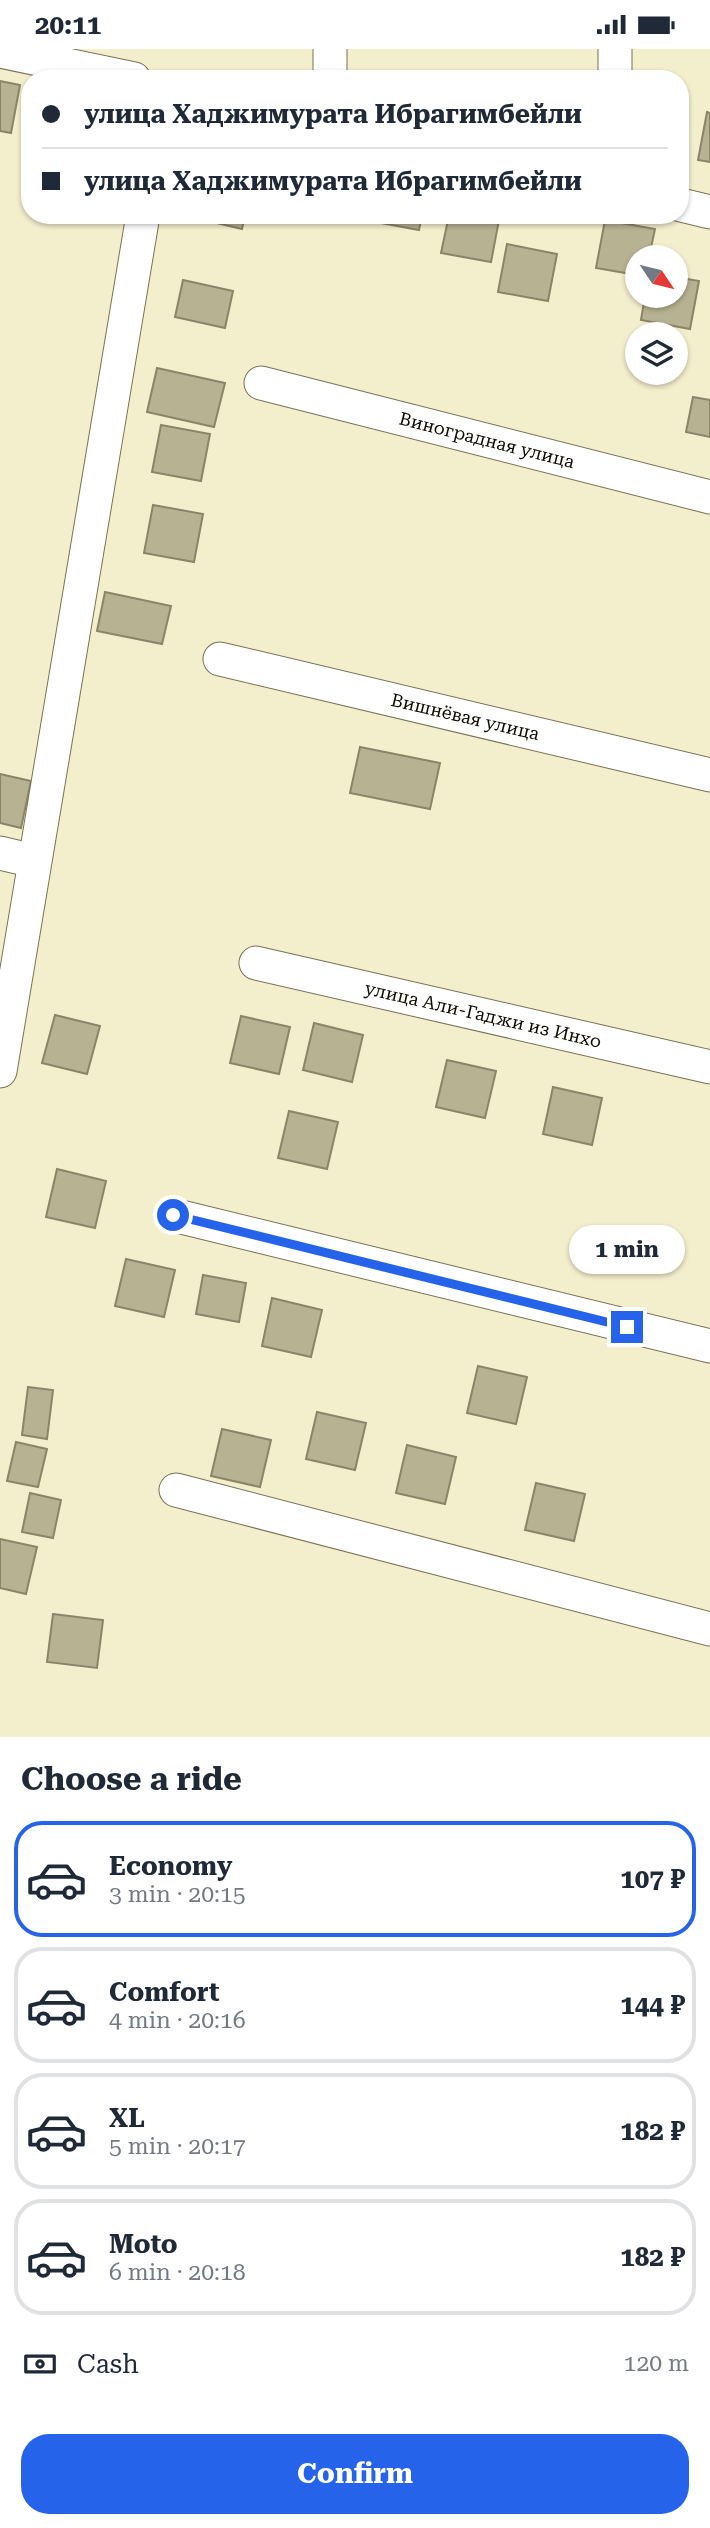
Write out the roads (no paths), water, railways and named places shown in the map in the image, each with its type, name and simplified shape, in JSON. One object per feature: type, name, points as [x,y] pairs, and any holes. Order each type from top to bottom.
[{"type":"street","points":[[330,49],[330,70]]},
{"type":"street","points":[[615,49],[615,70]]},
{"type":"street","points":[[0,51],[38,53],[101,70]]},
{"type":"street","points":[[689,207],[710,212]]},
{"type":"street","points":[[0,1071],[141,224]]},
{"type":"street","name":"Виноградная улица","points":[[261,383],[710,497]]},
{"type":"street","name":"Вишнёвая улица","points":[[220,659],[710,775]]},
{"type":"street","points":[[0,853],[34,861]]},
{"type":"street","name":"улица Али-Гаджи из Инхо","points":[[257,963],[710,1067]]},
{"type":"street","points":[[173,1215],[710,1346]]},
{"type":"street","points":[[176,1490],[710,1629]]}]
